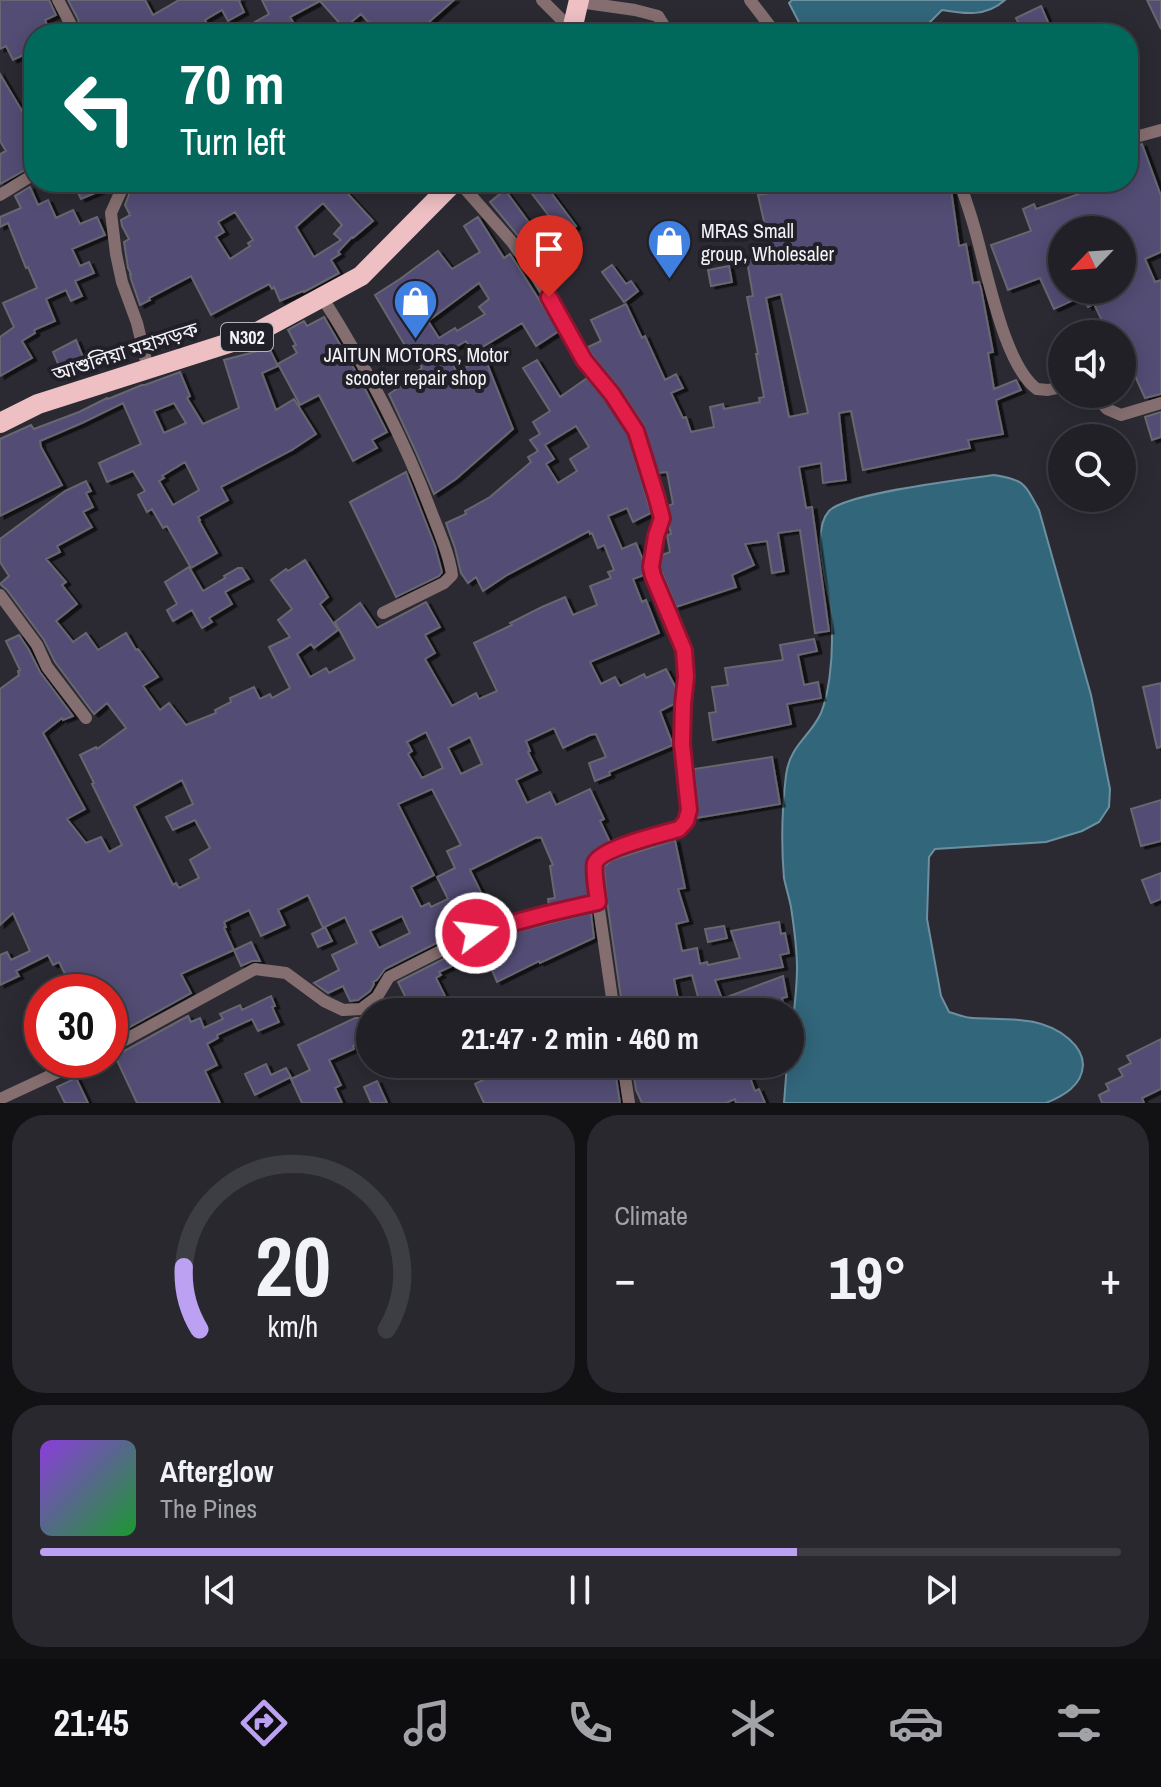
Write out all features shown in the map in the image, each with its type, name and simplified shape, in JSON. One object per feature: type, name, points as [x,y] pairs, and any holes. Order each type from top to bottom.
[{"type":"highway","points":[[574,24],[579,1]]},
{"type":"highway","name":"আশুলিয়া মহাসড়ক","points":[[0,423],[38,404],[248,337],[361,276],[447,192]]},
{"type":"street","points":[[58,0],[70,24]]},
{"type":"street","points":[[542,0],[564,24]]},
{"type":"street","points":[[750,0],[768,24]]},
{"type":"street","points":[[579,1],[658,16],[663,24]]},
{"type":"street","points":[[1138,136],[1161,130]]},
{"type":"street","points":[[0,195],[24,180]]},
{"type":"street","points":[[120,192],[111,213],[116,254],[148,369]]},
{"type":"street","points":[[466,192],[520,254],[561,316],[584,360],[612,394],[636,431],[662,518],[651,567],[684,650],[686,677],[682,744],[689,810],[686,821],[679,829],[616,849],[601,856],[595,865],[612,998]]},
{"type":"street","points":[[963,192],[1009,345],[1022,375],[1037,389],[1048,390]]},
{"type":"street","points":[[322,297],[394,423],[450,562],[452,575],[444,583],[383,613]]},
{"type":"street","points":[[1106,408],[1121,415],[1161,403]]},
{"type":"street","points":[[0,595],[37,645],[47,667],[86,718]]},
{"type":"street","points":[[128,1039],[255,969],[286,973],[324,1001],[343,1010],[361,1009],[377,997],[389,977],[476,933],[598,902]]},
{"type":"street","points":[[0,1099],[45,1078]]},
{"type":"street","points":[[625,1078],[629,1103]]},
{"type":"water","points":[[792,0],[1005,0],[983,12],[942,10],[928,24],[800,24],[789,3]]},
{"type":"water","points":[[994,475],[1022,484],[1039,510],[1091,695],[1110,789],[1109,807],[1099,822],[1082,831],[1046,842],[935,849],[929,857],[927,919],[941,996],[949,1012],[970,1018],[1035,1022],[1058,1031],[1081,1054],[1083,1061],[1079,1079],[1059,1097],[1046,1103],[784,1103],[786,1078],[804,1078],[804,998],[795,998],[796,945],[784,878],[784,801],[788,765],[821,713],[830,677],[832,622],[820,545],[821,532],[829,511],[840,504],[907,488]]},
{"type":"building","points":[[0,0],[49,0],[56,15],[45,20],[47,24],[24,24],[24,55],[13,60],[6,46],[0,49]]},
{"type":"building","points":[[68,0],[145,0],[153,15],[179,0],[240,0],[244,12],[228,21],[222,10],[205,20],[207,24],[79,24]]},
{"type":"building","points":[[262,0],[454,0],[429,22],[431,24],[370,24],[361,14],[349,24],[340,24],[320,1],[290,17],[294,24],[252,24],[269,14]]},
{"type":"building","points":[[1147,0],[1161,0],[1161,29]]},
{"type":"building","points":[[1041,6],[1048,22],[1019,24],[1016,18]]},
{"type":"building","points":[[0,74],[24,114],[24,171],[0,184],[0,154],[6,151],[0,141]]},
{"type":"building","points":[[1142,144],[1161,196],[1161,252],[1145,259],[1155,282],[1161,280],[1161,394],[1145,398],[1136,378],[1136,320],[1102,320],[1094,304],[1136,304],[1136,216],[1048,216],[1048,296],[1040,278],[1008,290],[991,245],[1031,231],[1023,209],[1034,204],[1036,209],[1078,192],[1138,192],[1138,145]]},
{"type":"building","points":[[24,191],[32,192],[38,205],[48,200],[56,218],[73,210],[80,224],[97,217],[105,235],[72,249],[80,266],[89,262],[94,273],[75,281],[82,296],[71,301],[66,290],[46,299],[55,321],[34,330],[35,333],[22,341],[32,358],[0,376],[0,337],[14,327],[3,303],[37,288],[8,223],[0,227],[0,217],[21,208],[15,196]]},
{"type":"building","points":[[78,192],[98,192],[81,199]]},
{"type":"building","points":[[130,192],[346,192],[373,221],[352,237],[338,252],[340,254],[331,260],[339,273],[280,301],[274,287],[272,289],[269,284],[211,315],[191,276],[140,305],[128,268],[124,242],[129,239],[121,220],[130,215],[125,205]],"holes":[[[323,203],[342,225],[334,234],[341,240],[314,257],[296,227]],[[235,212],[253,240],[248,243],[250,246],[230,259],[216,237],[224,232],[218,222]]]},
{"type":"building","points":[[506,192],[536,232],[552,220],[531,192],[550,192],[576,226],[534,258],[490,202]]},
{"type":"building","points":[[776,192],[951,192],[959,246],[966,244],[973,283],[979,282],[981,288],[993,352],[988,353],[994,389],[1016,380],[1021,390],[996,400],[1003,434],[968,440],[970,448],[863,470],[851,411],[839,413],[846,480],[823,483],[821,463],[799,467],[806,508],[812,507],[829,631],[815,633],[800,530],[778,533],[784,571],[772,573],[767,541],[745,544],[754,565],[732,575],[736,587],[676,607],[660,567],[662,555],[670,552],[667,535],[671,534],[671,516],[668,506],[673,504],[667,472],[658,473],[644,426],[588,347],[601,341],[591,320],[626,304],[665,380],[676,374],[683,388],[671,393],[691,432],[714,427],[710,407],[723,404],[724,409],[760,402],[759,398],[764,397],[747,297],[753,296],[747,261],[772,257],[758,195]],"holes":[[[781,294],[808,413],[789,417],[766,298]]]},
{"type":"building","points":[[478,217],[504,258],[510,254],[559,331],[536,346],[522,323],[481,348],[513,429],[434,494],[389,394],[422,368],[412,352],[410,354],[375,295],[438,251],[452,269],[480,252],[464,226]],"holes":[[[479,283],[489,299],[479,307],[485,314],[439,338],[428,321]],[[466,341],[477,358],[458,374],[446,353]]]},
{"type":"building","points":[[612,265],[626,284],[631,281],[638,291],[624,302],[602,272]]},
{"type":"building","points":[[729,266],[732,282],[711,286],[708,270]]},
{"type":"building","points":[[324,317],[387,432],[372,440],[377,448],[353,461],[319,395],[300,405],[278,364],[297,353],[288,330],[304,321],[307,326]]},
{"type":"building","points":[[76,340],[83,357],[59,366],[53,352]]},
{"type":"building","points":[[269,348],[278,366],[262,373],[276,410],[294,399],[316,434],[221,487],[228,500],[198,517],[217,553],[191,568],[167,526],[163,528],[152,509],[147,512],[138,495],[145,491],[133,471],[107,482],[99,463],[141,444],[123,403],[40,441],[62,485],[0,516],[0,439],[31,425],[34,429],[180,372],[190,396],[187,398],[203,424],[239,408],[224,360]],"holes":[[[174,403],[186,423],[164,433],[154,411]],[[185,462],[199,490],[173,505],[159,481]]]},
{"type":"building","points":[[537,360],[560,397],[587,378],[605,399],[628,435],[651,513],[633,522],[627,508],[608,516],[622,549],[636,543],[643,560],[644,575],[633,579],[642,602],[646,600],[659,633],[590,662],[601,684],[615,677],[620,686],[644,674],[646,678],[666,669],[676,688],[674,704],[660,711],[673,745],[595,781],[589,763],[606,757],[596,734],[563,748],[554,728],[526,741],[537,770],[516,780],[527,803],[550,792],[556,805],[590,789],[604,819],[600,821],[610,842],[596,849],[587,861],[588,895],[549,905],[548,899],[555,898],[550,866],[553,865],[541,837],[537,837],[470,870],[494,919],[472,925],[385,969],[373,982],[370,991],[356,1000],[350,1001],[343,986],[328,993],[314,983],[339,970],[332,955],[357,943],[345,917],[323,928],[308,895],[278,910],[285,925],[261,936],[249,910],[224,922],[234,950],[181,974],[191,993],[128,1028],[128,974],[65,974],[59,962],[53,965],[48,955],[16,971],[19,976],[0,985],[0,955],[7,952],[11,960],[30,951],[13,913],[0,925],[0,689],[19,675],[20,670],[6,641],[19,635],[40,672],[73,716],[62,718],[43,733],[85,809],[67,819],[86,843],[101,837],[109,852],[122,845],[80,755],[97,749],[126,728],[107,703],[94,714],[55,662],[44,640],[0,584],[9,576],[0,562],[0,539],[65,491],[86,481],[91,491],[86,493],[93,507],[83,512],[92,527],[57,546],[60,552],[46,559],[66,582],[62,585],[77,604],[56,621],[73,642],[86,633],[98,650],[126,633],[158,677],[143,686],[160,710],[169,703],[186,725],[216,713],[215,710],[231,702],[230,698],[254,687],[260,699],[270,694],[272,698],[290,688],[269,647],[290,637],[278,620],[292,609],[271,580],[305,560],[328,597],[320,604],[338,630],[314,648],[311,644],[297,654],[310,677],[326,668],[329,673],[355,659],[335,622],[360,603],[377,628],[426,602],[440,627],[425,635],[435,653],[425,659],[452,706],[476,693],[479,699],[497,691],[474,643],[565,597],[573,615],[597,605],[590,586],[611,578],[608,572],[614,570],[604,545],[598,548],[589,531],[483,591],[476,577],[468,583],[461,573],[446,523],[466,514],[465,511],[490,497],[531,462],[528,457],[538,451],[530,440],[540,434],[533,422],[550,411],[523,368]],"holes":[[[576,426],[589,447],[570,459],[577,471],[558,483],[546,464],[554,459],[545,445]],[[426,732],[443,768],[422,778],[408,754],[412,751],[407,742]],[[470,737],[482,764],[461,774],[448,748]],[[182,780],[193,804],[166,817],[173,830],[195,820],[210,848],[190,860],[199,878],[179,888],[176,883],[173,885],[134,806]],[[432,789],[461,845],[447,851],[455,868],[437,877],[448,899],[431,907],[429,903],[421,907],[411,887],[434,875],[398,804]],[[402,916],[410,933],[379,948],[370,931]]]},
{"type":"building","points":[[1161,412],[1161,437],[1152,440],[1145,417]]},
{"type":"building","points":[[406,472],[442,572],[396,597],[350,502]]},
{"type":"building","points":[[189,567],[203,591],[238,568],[242,568],[249,579],[225,592],[232,604],[209,618],[212,622],[202,628],[192,610],[173,621],[167,610],[177,604],[165,582]]},
{"type":"building","points":[[814,639],[817,651],[798,655],[804,685],[818,682],[821,698],[787,704],[791,724],[713,740],[709,713],[716,712],[712,687],[728,685],[725,668],[783,660],[780,645]]},
{"type":"building","points":[[1161,683],[1161,747],[1157,748],[1143,687]]},
{"type":"building","points":[[772,757],[780,804],[696,818],[694,769]]},
{"type":"building","points":[[1161,800],[1161,841],[1141,846],[1131,809]]},
{"type":"building","points":[[675,840],[685,888],[678,889],[688,921],[676,924],[682,951],[697,948],[700,964],[707,962],[708,965],[740,958],[731,931],[779,922],[789,953],[780,955],[783,967],[715,980],[722,998],[695,998],[698,997],[692,975],[674,979],[678,998],[621,998],[604,867],[612,860]]},
{"type":"building","points":[[1161,873],[1161,899],[1151,903],[1142,880]]},
{"type":"building","points":[[591,913],[594,938],[540,963],[497,982],[484,951],[439,972],[441,975],[436,978],[446,998],[406,998],[398,982],[479,941]]},
{"type":"building","points":[[724,926],[727,938],[708,942],[705,929]]},
{"type":"building","points":[[325,927],[332,941],[318,947],[312,934]]},
{"type":"building","points":[[251,942],[260,961],[241,966],[234,950]]},
{"type":"building","points":[[783,976],[787,997],[782,998],[725,998]]},
{"type":"building","points":[[271,996],[279,1022],[258,1031],[252,1019],[217,1035],[218,1038],[207,1044],[217,1065],[205,1071],[220,1103],[137,1103],[125,1078],[128,1078],[128,1049],[188,1016],[191,1022],[200,1018],[204,1028],[223,1019],[220,1014],[240,1005],[242,1010]]},
{"type":"building","points":[[355,1018],[354,1049],[329,1060],[341,1085],[335,1088],[342,1103],[302,1103],[291,1079],[310,1070],[298,1045]]},
{"type":"building","points":[[1161,1039],[1161,1089],[1142,1098],[1144,1103],[1102,1103],[1099,1095],[1109,1090],[1106,1084],[1123,1076],[1119,1069],[1131,1063],[1127,1056]]},
{"type":"building","points":[[266,1064],[271,1075],[286,1068],[291,1077],[255,1095],[245,1074]]},
{"type":"building","points":[[76,1078],[88,1103],[65,1103],[57,1087]]},
{"type":"building","points":[[487,1078],[616,1078],[620,1103],[484,1103],[475,1084]]},
{"type":"building","points":[[634,1078],[750,1078],[755,1091],[759,1089],[765,1103],[736,1103],[735,1099],[726,1103],[642,1103]]},
{"type":"building","points":[[377,1081],[387,1103],[371,1103],[364,1087]]},
{"type":"place","name":"MRAS Small group, Wholesaler","points":[[670,281]]},
{"type":"place","name":"JAITUN MOTORS, Motor scooter repair shop","points":[[416,341]]},
{"type":"route","points":[[476,933],[598,902],[597,860],[608,852],[679,829],[686,821],[689,810],[682,744],[686,677],[684,650],[651,567],[662,518],[657,499],[636,431],[612,394],[584,360],[549,297]]}]
